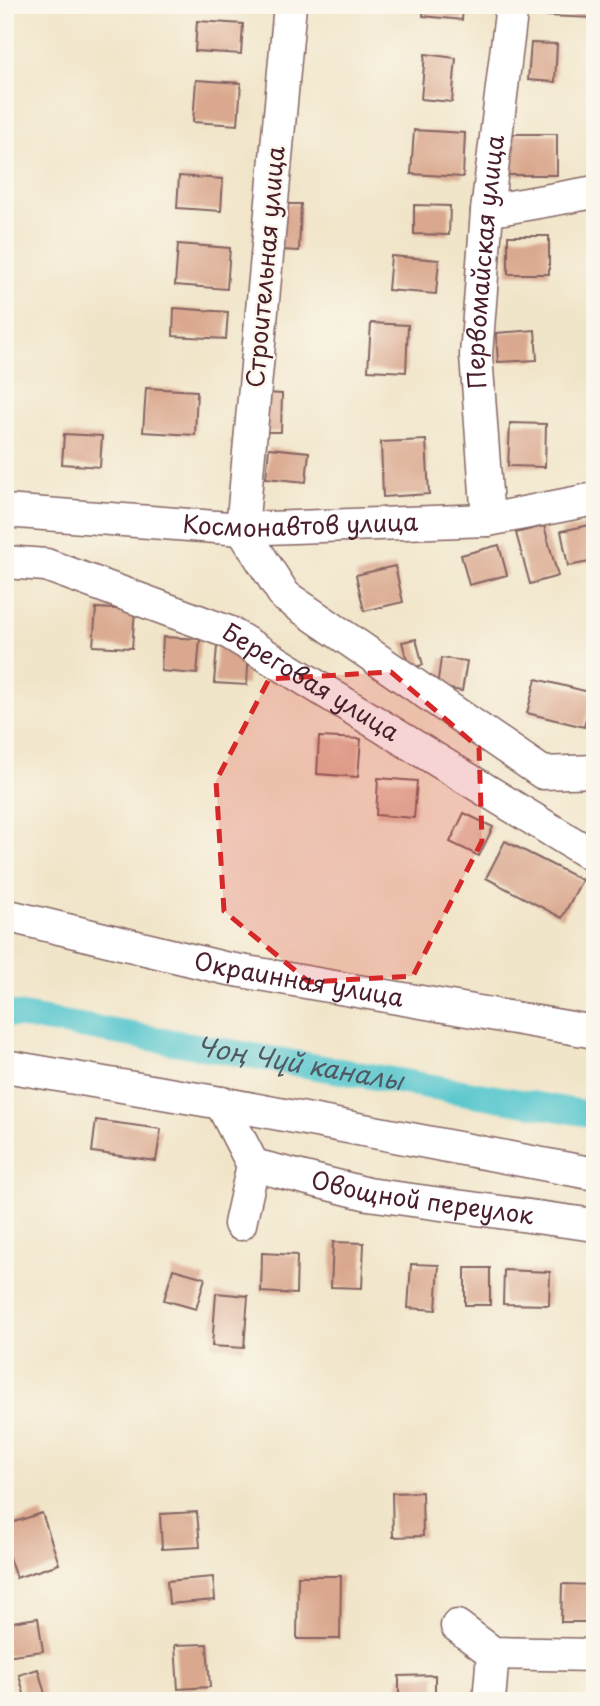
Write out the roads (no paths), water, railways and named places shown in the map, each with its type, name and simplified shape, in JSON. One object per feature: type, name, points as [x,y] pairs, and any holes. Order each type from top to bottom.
[{"type":"street","name":"Строительная улица","points":[[242,529],[290,5]]},
{"type":"street","name":"Первомайская улица","points":[[488,520],[477,355],[486,211],[512,5]]},
{"type":"street","points":[[486,211],[595,192]]},
{"type":"street","name":"Космонавтов улица","points":[[5,511],[242,529],[488,520],[595,499]]},
{"type":"street","points":[[242,529],[285,596],[543,773],[595,771]]},
{"type":"street","name":"Береговая улица","points":[[5,562],[46,565],[228,632],[595,857]]},
{"type":"street","name":"Окраинная улица","points":[[5,915],[224,968],[595,1032]]},
{"type":"street","points":[[5,1066],[220,1103],[595,1174]]},
{"type":"street","points":[[220,1103],[253,1165],[240,1224]]},
{"type":"street","name":"Овощной переулок","points":[[253,1165],[369,1194],[595,1225]]},
{"type":"street","points":[[457,1626],[493,1653],[595,1655]]},
{"type":"street","points":[[489,1701],[493,1653]]},
{"type":"waterway","name":"Чоң Чүй каналы","points":[[5,1013],[595,1115]]}]
